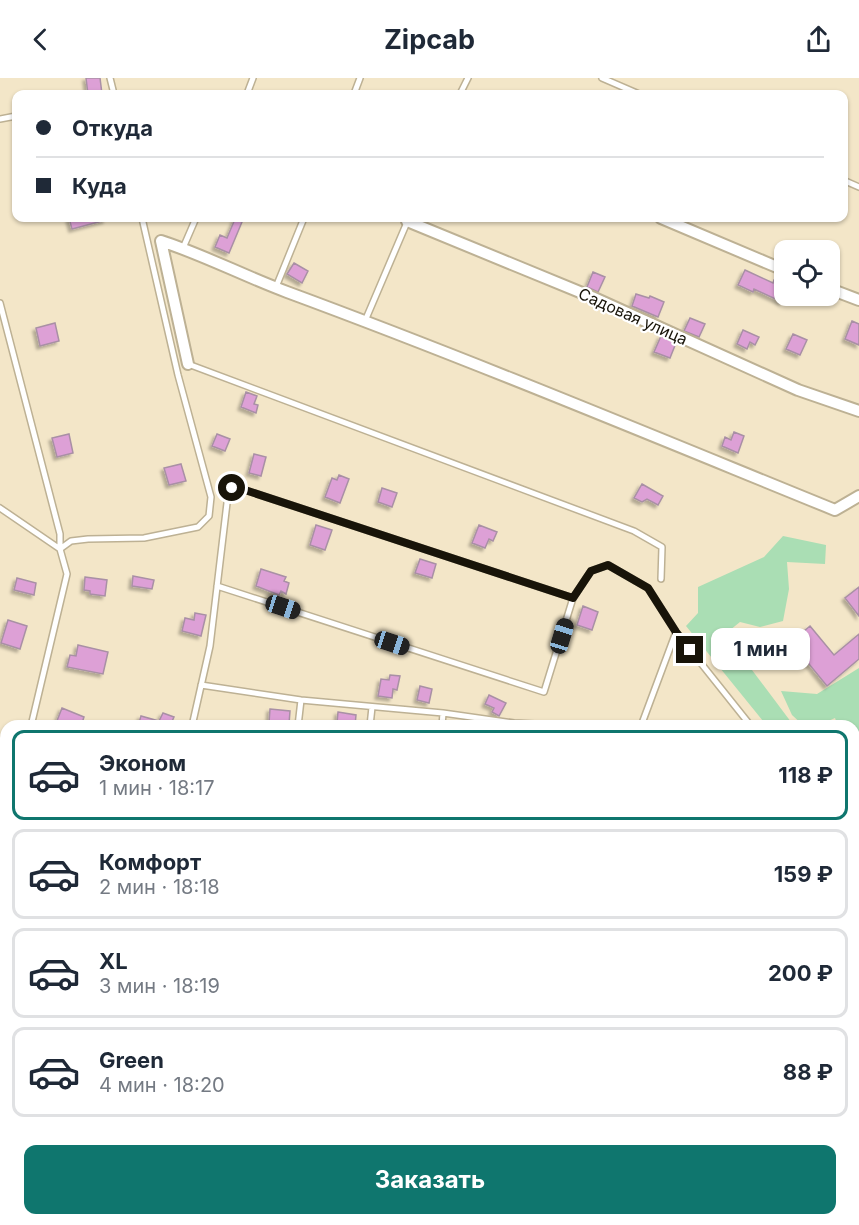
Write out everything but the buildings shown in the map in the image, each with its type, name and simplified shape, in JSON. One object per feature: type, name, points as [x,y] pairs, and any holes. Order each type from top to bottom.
[{"type":"street","name":"Садовая улица","points":[[415,222],[592,297],[798,390],[859,411]]},
{"type":"street","points":[[670,222],[774,266]]},
{"type":"street","points":[[188,364],[160,241],[183,248],[835,510],[859,496]]},
{"type":"street","points":[[840,293],[859,300]]},
{"type":"lane","points":[[602,78],[630,90]]},
{"type":"lane","points":[[60,549],[70,541],[144,538],[198,527],[209,516],[211,496],[178,375],[143,222]]},
{"type":"lane","points":[[183,248],[194,222]]},
{"type":"lane","points":[[276,287],[302,222]]},
{"type":"lane","points":[[365,321],[407,222]]},
{"type":"lane","points":[[0,303],[60,534],[60,549],[67,574],[32,720]]},
{"type":"lane","points":[[188,364],[634,531],[663,547],[661,579]]},
{"type":"lane","points":[[193,720],[210,646],[227,503],[232,488],[242,489],[573,598]]},
{"type":"lane","points":[[0,508],[60,549]]},
{"type":"lane","points":[[217,586],[544,692],[573,598],[591,571],[608,565],[648,588],[676,632],[746,719]]},
{"type":"lane","points":[[644,720],[676,632]]},
{"type":"lane","points":[[201,685],[301,700],[443,713],[488,720]]},
{"type":"lane","points":[[299,720],[301,700]]},
{"type":"lane","points":[[371,720],[372,707]]},
{"type":"lane","points":[[442,720],[443,713]]},
{"type":"green space","points":[[783,536],[826,545],[825,564],[787,562],[789,589],[783,621],[760,627],[740,622],[725,634],[790,720],[762,720],[686,626],[698,613],[698,587],[764,557]]},
{"type":"green space","points":[[859,668],[859,720],[836,720],[835,718],[797,720],[792,715],[781,691],[817,694]]},
{"type":"route","points":[[232,488],[242,489],[573,598],[591,571],[608,565],[648,588],[690,650]]}]
